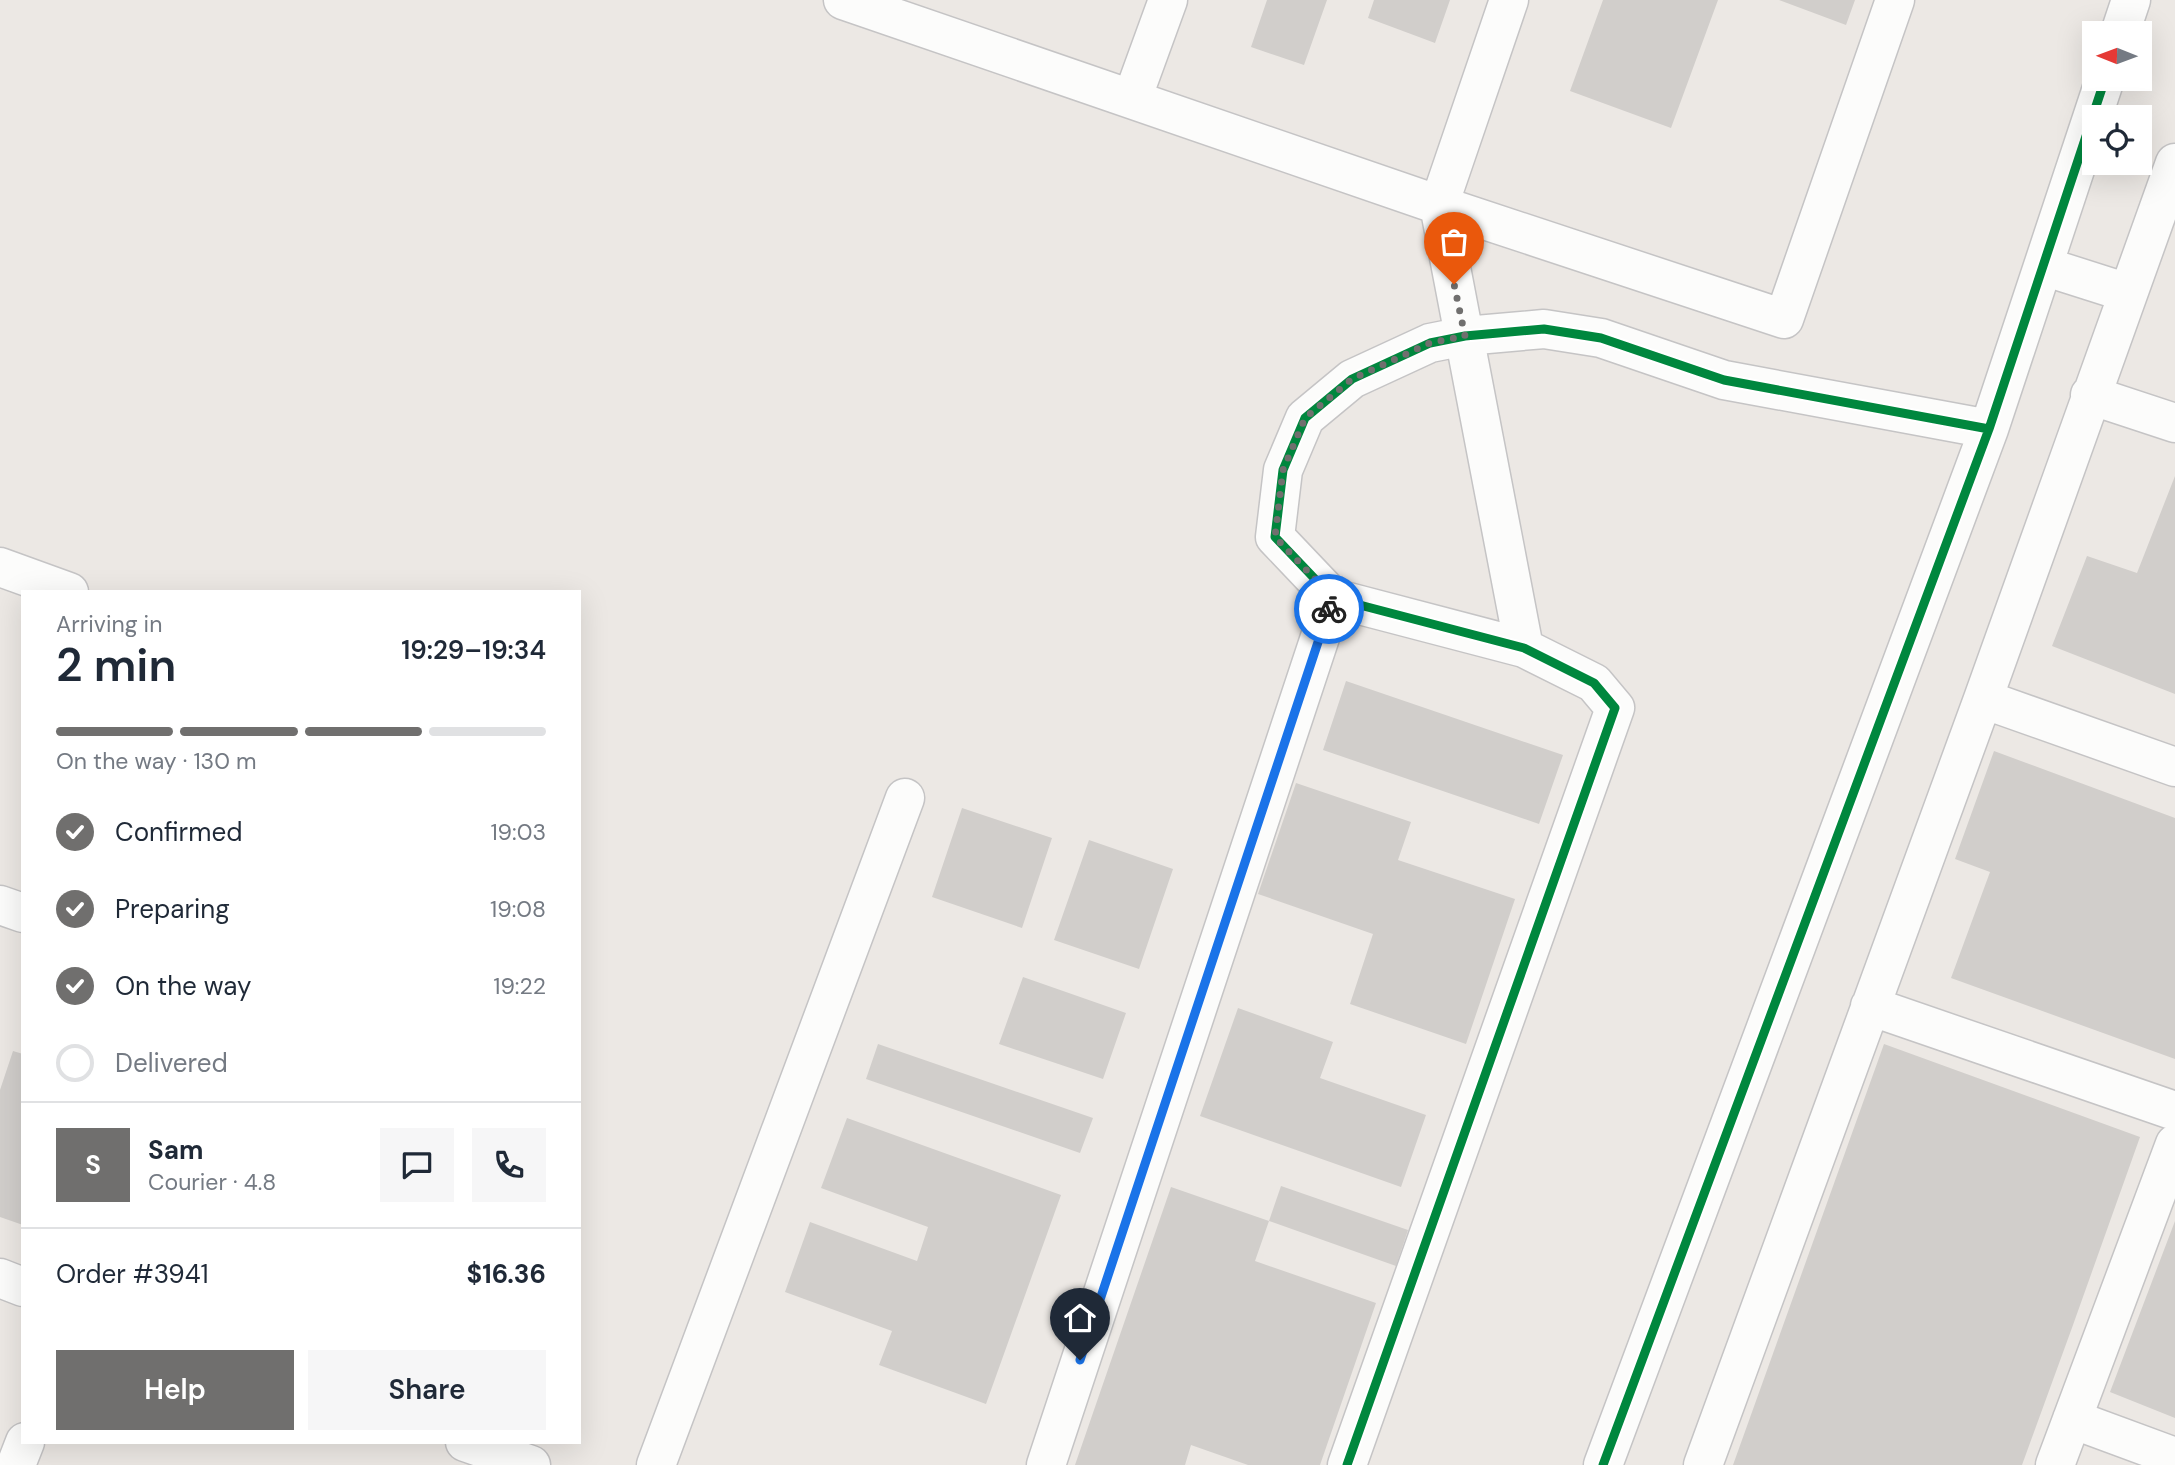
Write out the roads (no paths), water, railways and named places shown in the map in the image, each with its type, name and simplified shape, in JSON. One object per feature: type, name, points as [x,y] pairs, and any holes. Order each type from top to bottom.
[{"type":"street","points":[[843,0],[1439,205],[1784,319],[1895,0]]},
{"type":"street","points":[[1132,99],[1168,0]]},
{"type":"street","points":[[1509,0],[1439,205],[1524,648]]},
{"type":"street","points":[[2124,21],[2131,0]]},
{"type":"street","points":[[1603,1465],[1989,429],[2101,91]]},
{"type":"street","points":[[1703,1465],[1983,699],[2175,163]]},
{"type":"street","points":[[2043,266],[2128,293]]},
{"type":"street","points":[[1347,1465],[1615,708],[1594,683],[1524,648],[1333,598],[1275,537],[1283,470],[1305,418],[1352,379],[1430,343],[1465,336],[1544,329],[1601,338],[1724,380],[1989,429]]},
{"type":"street","points":[[2090,396],[2175,424]]},
{"type":"street","points":[[0,567],[63,590]]},
{"type":"street","points":[[1046,1465],[1333,598]]},
{"type":"street","points":[[1983,699],[2175,767]]},
{"type":"street","points":[[656,1465],[905,798]]},
{"type":"street","points":[[0,905],[21,912]]},
{"type":"street","points":[[1870,1006],[2175,1111]]},
{"type":"street","points":[[2055,1465],[2175,1144]]},
{"type":"street","points":[[0,1278],[21,1286]]},
{"type":"street","points":[[2072,1419],[2175,1457]]},
{"type":"street","points":[[16,1465],[24,1444]]},
{"type":"street","points":[[471,1444],[531,1465]]}]
